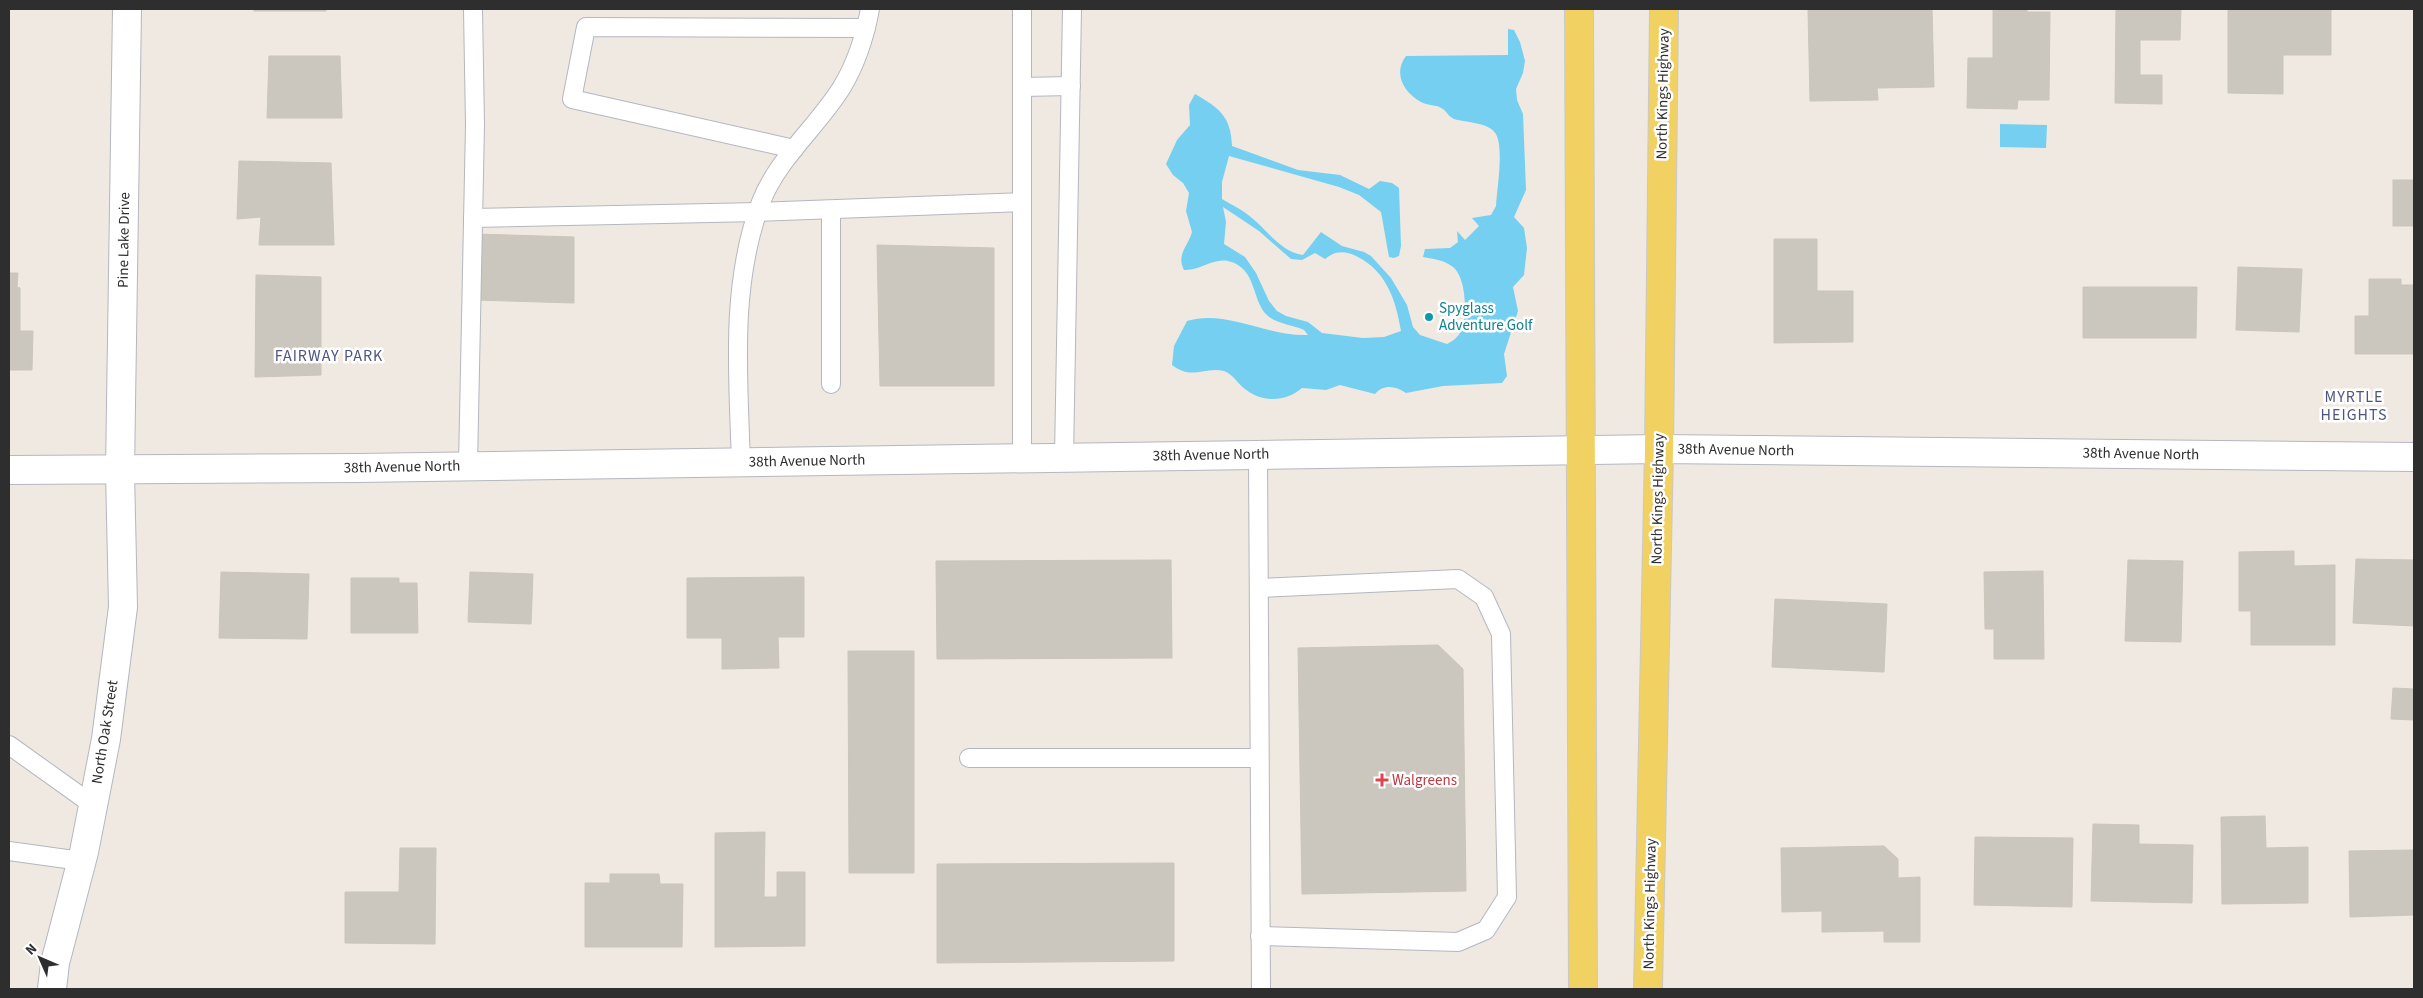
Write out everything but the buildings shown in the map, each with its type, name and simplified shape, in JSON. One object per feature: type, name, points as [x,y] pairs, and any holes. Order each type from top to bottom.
[{"type":"main road","name":"Pine Lake Drive","points":[[120,471],[127,9]]},
{"type":"main road","points":[[1579,9],[1583,989]]},
{"type":"main road","name":"North Kings Highway","points":[[1648,989],[1659,449],[1664,9]]},
{"type":"main road","name":"38th Avenue North","points":[[9,470],[120,471],[1659,449],[2414,457]]},
{"type":"main road","name":"North Oak Street","points":[[52,989],[55,962],[81,861],[106,739],[123,606],[120,471]]},
{"type":"lane","points":[[468,466],[475,125],[474,9]]},
{"type":"lane","points":[[741,462],[738,348],[741,277],[758,212],[766,193],[794,149],[842,87],[864,43],[870,9]]},
{"type":"lane","points":[[1022,9],[1022,458]]},
{"type":"lane","points":[[1064,458],[1072,9]]},
{"type":"lane","points":[[794,149],[572,99],[586,27],[866,28]]},
{"type":"lane","points":[[1022,87],[1070,86]]},
{"type":"lane","points":[[473,218],[831,210],[1022,202]]},
{"type":"lane","points":[[831,210],[831,384]]},
{"type":"lane","points":[[1258,454],[1260,989]]},
{"type":"lane","points":[[1259,588],[1458,579],[1484,597],[1502,634],[1507,896],[1486,930],[1458,942],[1260,936]]},
{"type":"lane","points":[[9,745],[93,805]]},
{"type":"lane","points":[[970,758],[1259,758]]},
{"type":"lane","points":[[9,850],[81,861]]},
{"type":"water","points":[[1508,29],[1514,30],[1520,42],[1525,61],[1523,73],[1516,89],[1517,100],[1523,114],[1526,190],[1514,217],[1524,228],[1527,248],[1524,275],[1513,287],[1518,311],[1504,354],[1507,376],[1502,383],[1443,386],[1406,393],[1398,389],[1386,387],[1375,394],[1340,385],[1326,390],[1302,388],[1289,396],[1266,399],[1252,394],[1224,371],[1210,370],[1192,373],[1179,370],[1172,365],[1174,346],[1187,321],[1217,318],[1278,332],[1308,335],[1304,330],[1276,321],[1268,316],[1263,310],[1245,271],[1238,265],[1228,261],[1217,261],[1195,269],[1184,270],[1181,259],[1192,232],[1186,211],[1189,193],[1183,183],[1173,175],[1166,164],[1177,140],[1190,125],[1189,105],[1195,94],[1222,114],[1229,127],[1232,146],[1298,170],[1340,175],[1369,189],[1380,181],[1392,183],[1399,188],[1401,246],[1399,256],[1394,258],[1389,257],[1381,212],[1359,195],[1339,187],[1229,156],[1222,182],[1222,199],[1249,215],[1281,245],[1295,253],[1303,255],[1321,232],[1342,246],[1371,256],[1391,278],[1407,305],[1413,327],[1420,335],[1447,344],[1461,331],[1465,316],[1461,279],[1450,265],[1442,261],[1423,257],[1425,249],[1450,248],[1458,242],[1457,231],[1465,240],[1479,226],[1472,218],[1491,215],[1496,206],[1500,149],[1496,134],[1488,127],[1454,119],[1440,107],[1424,103],[1415,98],[1405,88],[1400,75],[1400,69],[1406,56],[1508,55]],"holes":[[[1223,207],[1259,231],[1291,259],[1302,260],[1315,253],[1325,259],[1341,252],[1354,255],[1368,263],[1383,279],[1393,298],[1401,331],[1384,337],[1363,338],[1322,333],[1308,322],[1286,316],[1277,311],[1269,301],[1256,273],[1245,257],[1224,244],[1226,222]]]},
{"type":"water","points":[[2000,124],[2047,125],[2046,148],[2000,147]]},
{"type":"place","name":"Spyglass Adventure Golf","points":[[1429,317]]},
{"type":"place","name":"Walgreens","points":[[1382,780]]},
{"type":"district","name":"FAIRWAY PARK","points":[[329,356]]},
{"type":"district","name":"MYRTLE HEIGHTS","points":[[2354,406]]}]
